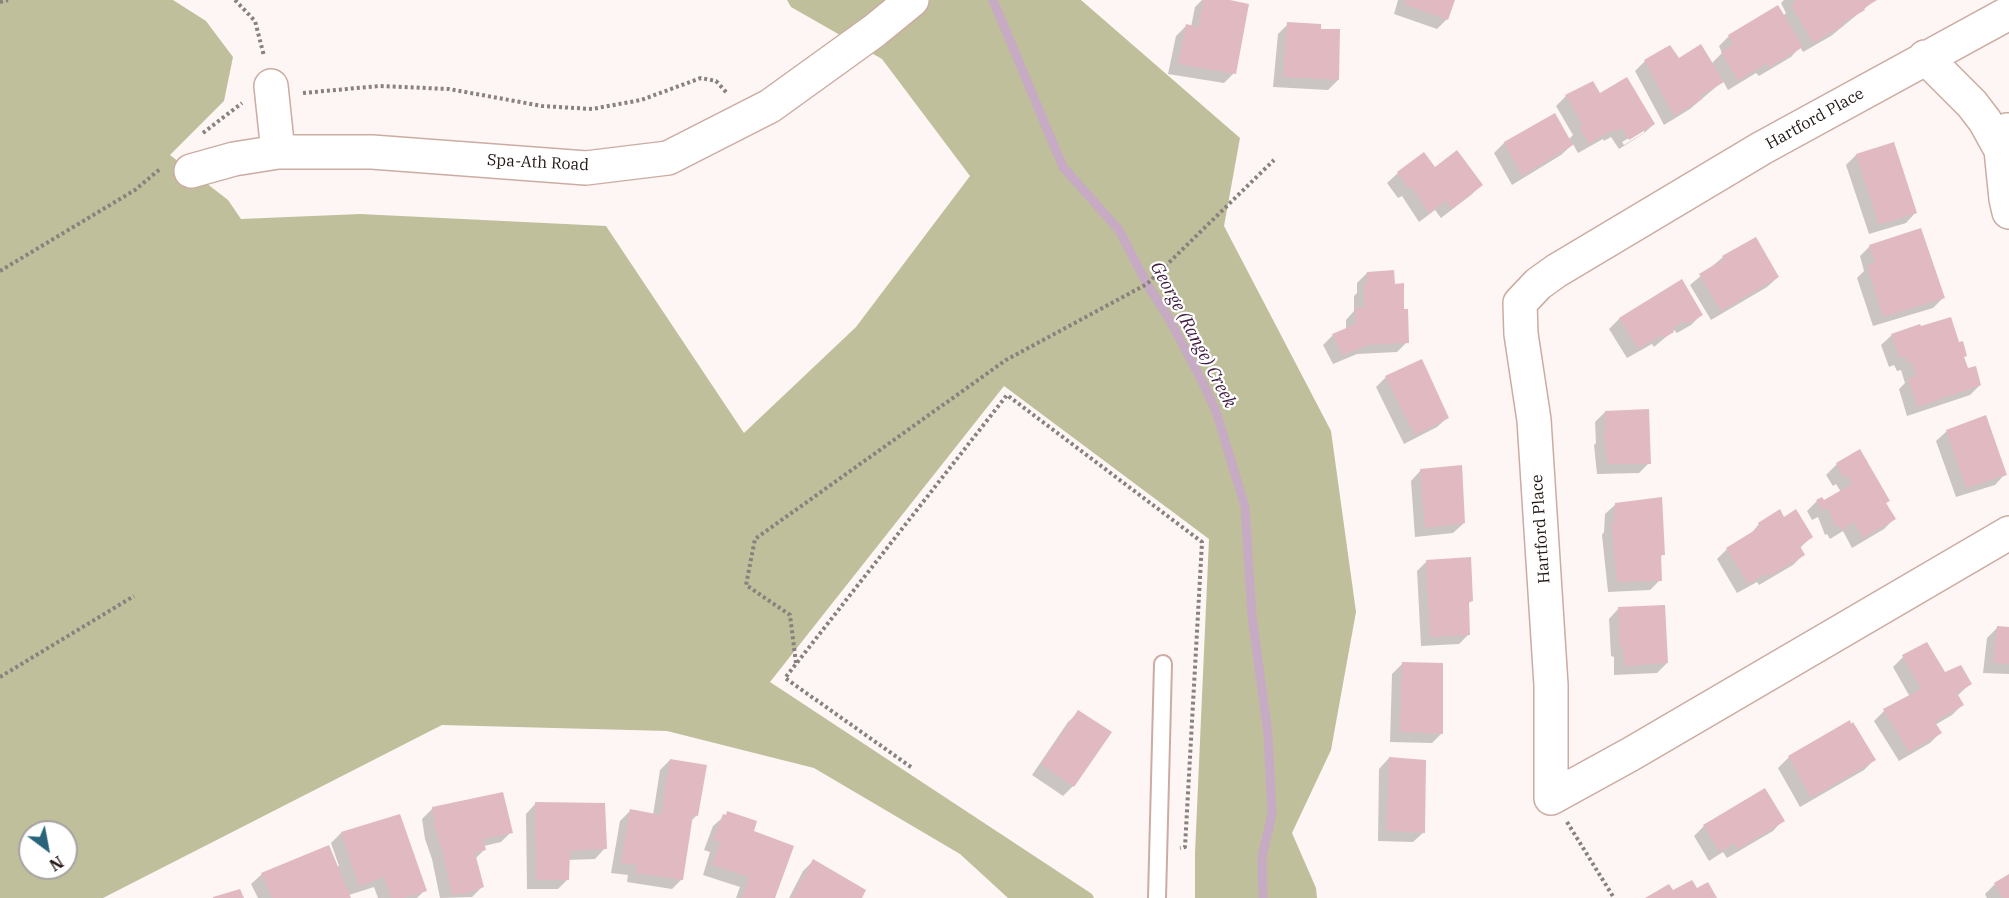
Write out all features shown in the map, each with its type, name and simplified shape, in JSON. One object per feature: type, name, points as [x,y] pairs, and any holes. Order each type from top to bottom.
[{"type":"street","name":"Spa-Ath Road","points":[[180,166],[279,152],[372,152],[586,168],[668,158],[770,106],[874,31],[912,0]]},
{"type":"street","name":"Hartford Place","points":[[1551,798],[1549,662],[1534,420],[1521,334],[1520,303],[1538,284],[1556,271],[1762,148],[2009,13]]},
{"type":"street","points":[[1925,57],[1972,104],[1985,121],[2005,136],[2006,199],[2009,212]]},
{"type":"street","points":[[279,152],[285,90]]},
{"type":"street","points":[[1551,798],[1631,754],[2009,534]]},
{"type":"lane","points":[[1157,898],[1163,664]]},
{"type":"path","points":[[0,2],[8,0]]},
{"type":"path","points":[[235,0],[255,21],[285,90],[379,86],[449,89],[542,106],[592,109],[641,100],[702,78],[716,81],[730,96]]},
{"type":"path","points":[[202,134],[242,103]]},
{"type":"path","points":[[796,664],[790,615],[746,585],[755,539],[1006,360],[1147,284],[1274,160]]},
{"type":"path","points":[[0,271],[135,190],[180,166]]},
{"type":"path","points":[[911,767],[785,678],[1007,395],[1202,542],[1185,847],[1159,851]]},
{"type":"path","points":[[0,677],[134,596]]},
{"type":"path","points":[[1551,798],[1614,898]]},
{"type":"green space","points":[[0,0],[173,0],[206,21],[233,57],[224,101],[170,155],[228,200],[241,219],[360,214],[606,226],[744,433],[856,327],[970,176],[882,59],[791,7],[787,0],[1081,0],[1240,138],[1224,226],[1331,431],[1356,612],[1331,750],[1292,833],[1316,888],[1317,898],[1195,898],[1209,539],[1004,386],[770,682],[1092,894],[1094,898],[1008,898],[960,854],[814,768],[667,731],[442,725],[103,898],[0,898]]},
{"type":"building","points":[[1204,0],[1230,0],[1249,4],[1236,74],[1178,64],[1186,24],[1198,27]]},
{"type":"building","points":[[1405,0],[1455,0],[1448,20],[1404,4]]},
{"type":"building","points":[[1794,0],[1877,0],[1841,24],[1843,26],[1813,43],[1792,6]]},
{"type":"building","points":[[1778,5],[1803,47],[1770,67],[1767,63],[1738,81],[1721,52],[1733,44],[1728,35]]},
{"type":"building","points":[[1287,22],[1321,24],[1321,29],[1340,29],[1339,80],[1283,77]]},
{"type":"building","points":[[1701,44],[1724,82],[1700,96],[1702,99],[1674,116],[1644,60],[1670,45],[1679,58]]},
{"type":"building","points":[[1627,77],[1655,124],[1629,140],[1622,128],[1615,132],[1613,130],[1589,144],[1579,127],[1583,125],[1565,95],[1593,81],[1600,93]]},
{"type":"building","points":[[1555,113],[1573,145],[1522,176],[1504,142]]},
{"type":"building","points":[[1894,142],[1917,213],[1879,225],[1856,154]]},
{"type":"building","points":[[1457,150],[1483,185],[1452,209],[1446,201],[1429,213],[1412,187],[1409,189],[1397,172],[1424,152],[1435,167]]},
{"type":"building","points":[[1921,228],[1945,298],[1883,317],[1867,266],[1875,262],[1869,245]]},
{"type":"building","points":[[1756,237],[1779,277],[1721,311],[1699,274],[1724,259],[1722,256]]},
{"type":"building","points":[[1394,270],[1395,284],[1404,283],[1404,309],[1408,309],[1409,343],[1368,345],[1343,355],[1332,334],[1356,324],[1355,308],[1364,307],[1364,284],[1367,284],[1367,272]]},
{"type":"building","points":[[1682,279],[1703,315],[1688,324],[1685,321],[1672,329],[1674,332],[1664,338],[1662,335],[1638,349],[1619,318]]},
{"type":"building","points":[[1951,317],[1959,342],[1963,341],[1967,356],[1964,357],[1968,368],[1976,366],[1981,385],[1917,407],[1908,378],[1916,376],[1911,361],[1907,362],[1905,356],[1899,358],[1891,334]]},
{"type":"building","points":[[1422,359],[1449,418],[1415,435],[1385,376]]},
{"type":"building","points":[[1649,409],[1651,464],[1607,464],[1604,433],[1605,411]]},
{"type":"building","points":[[1986,415],[2007,475],[1966,488],[1946,430]]},
{"type":"building","points":[[1860,449],[1890,501],[1886,503],[1896,519],[1863,538],[1854,522],[1841,530],[1838,525],[1835,526],[1828,508],[1823,511],[1816,500],[1822,497],[1824,500],[1852,484],[1847,475],[1843,477],[1836,463]]},
{"type":"building","points":[[1462,465],[1465,523],[1425,528],[1420,469]]},
{"type":"building","points":[[1662,497],[1665,555],[1661,555],[1662,581],[1617,582],[1611,523],[1614,523],[1615,503]]},
{"type":"building","points":[[1780,509],[1784,517],[1796,509],[1813,537],[1800,546],[1805,555],[1770,576],[1768,573],[1748,584],[1726,548],[1760,527],[1758,523]]},
{"type":"building","points":[[1471,557],[1473,601],[1469,602],[1470,635],[1430,637],[1426,560]]},
{"type":"building","points":[[1665,605],[1668,663],[1624,666],[1623,647],[1620,647],[1618,607]]},
{"type":"building","points":[[1997,626],[2009,627],[2009,664],[1993,663]]},
{"type":"building","points":[[1927,642],[1945,672],[1961,665],[1972,684],[1957,693],[1964,705],[1935,722],[1942,733],[1909,752],[1883,709],[1921,689],[1902,655]]},
{"type":"building","points":[[1402,662],[1443,663],[1443,734],[1400,732]]},
{"type":"building","points":[[1078,710],[1112,732],[1074,787],[1041,764]]},
{"type":"building","points":[[1850,720],[1876,760],[1811,798],[1788,756]]},
{"type":"building","points":[[1389,757],[1426,760],[1425,833],[1387,831]]},
{"type":"building","points":[[670,759],[707,765],[698,816],[693,815],[683,880],[636,873],[637,865],[621,863],[630,809],[661,815]]},
{"type":"building","points":[[1765,788],[1785,821],[1738,849],[1734,843],[1720,852],[1703,825]]},
{"type":"building","points":[[503,792],[513,833],[483,839],[486,850],[475,853],[484,887],[452,895],[432,807]]},
{"type":"building","points":[[535,802],[605,803],[607,849],[570,851],[569,880],[536,880]]},
{"type":"building","points":[[727,811],[757,821],[754,831],[794,846],[775,898],[742,898],[749,877],[712,865],[720,842],[713,840],[723,814],[726,815]]},
{"type":"building","points":[[400,814],[427,891],[404,898],[391,898],[384,877],[359,886],[341,832]]},
{"type":"building","points":[[329,845],[351,898],[272,898],[261,873]]},
{"type":"building","points":[[813,859],[866,890],[862,898],[792,898]]},
{"type":"building","points":[[2009,874],[2009,898],[2003,898],[1994,883]]},
{"type":"building","points":[[1692,880],[1697,888],[1708,882],[1717,898],[1645,898],[1669,884],[1673,890]]},
{"type":"building","points":[[240,889],[244,898],[213,898],[213,897]]},
{"type":"waterway","name":"George (Range) Creek","points":[[993,0],[1063,167],[1119,230],[1201,379],[1216,411],[1245,507],[1252,616],[1268,734],[1272,814],[1262,857],[1263,898]]}]
